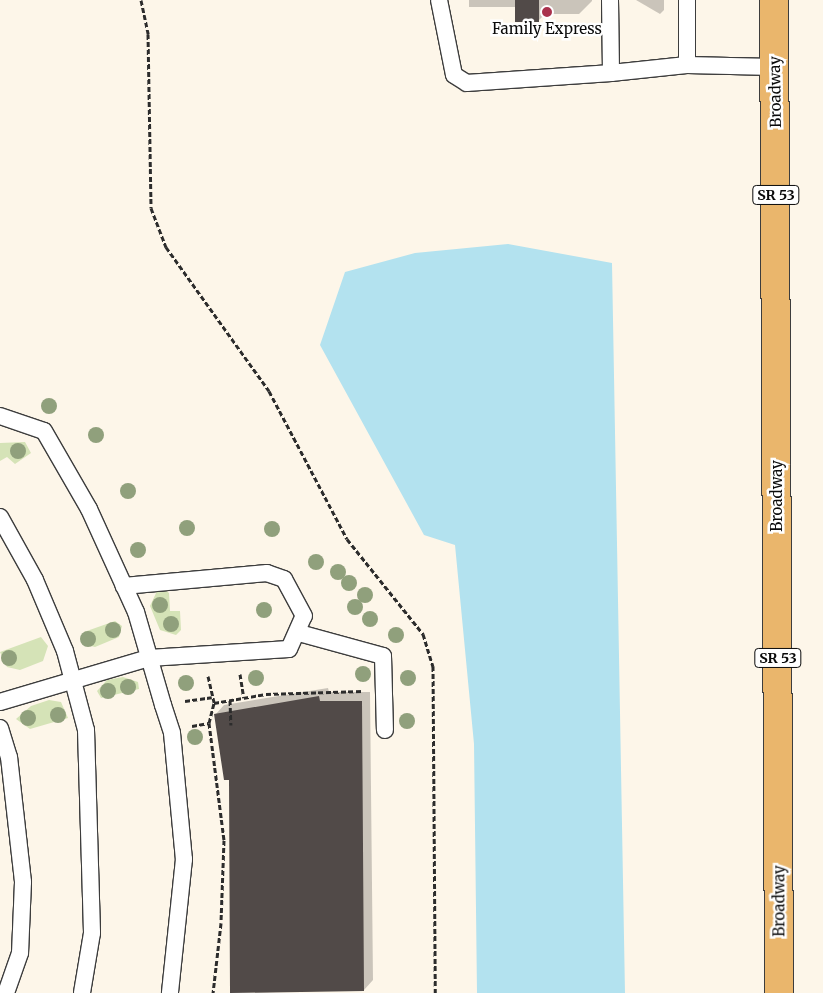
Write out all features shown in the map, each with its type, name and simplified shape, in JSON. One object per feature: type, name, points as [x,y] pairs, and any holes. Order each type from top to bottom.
[{"type":"main road","name":"Broadway","points":[[774,0],[779,993]]},
{"type":"lane","points":[[439,0],[454,75],[467,83],[612,73],[688,65],[774,67]]},
{"type":"lane","points":[[610,0],[612,73]]},
{"type":"lane","points":[[687,0],[688,65]]},
{"type":"lane","points":[[0,416],[44,431],[90,509],[124,586],[150,658],[172,733],[184,859],[170,993]]},
{"type":"lane","points":[[0,517],[35,580],[73,682],[86,730],[90,805],[92,933],[82,993]]},
{"type":"lane","points":[[0,702],[150,658],[289,649],[299,633],[304,616],[297,597],[284,579],[267,573],[124,586]]},
{"type":"lane","points":[[299,633],[383,656],[385,730]]},
{"type":"lane","points":[[0,728],[9,757],[23,882],[20,953],[6,993]]},
{"type":"path","points":[[141,0],[148,34],[151,208],[166,247],[269,391],[347,539],[426,642],[433,666],[435,993]]},
{"type":"path","points":[[213,993],[221,923],[224,840],[209,723],[214,703],[207,671],[215,670]]},
{"type":"path","points":[[231,670],[239,670],[244,698]]},
{"type":"path","points":[[214,703],[244,698],[384,690]]},
{"type":"path","points":[[181,710],[180,702],[212,696]]},
{"type":"path","points":[[230,700],[231,725]]},
{"type":"path","points":[[184,727],[209,723]]},
{"type":"green space","points":[[25,442],[31,453],[15,464],[7,457],[0,461],[0,443]]},
{"type":"green space","points":[[163,588],[169,593],[170,611],[180,611],[181,630],[176,635],[160,630],[150,606],[157,591]]},
{"type":"green space","points":[[115,621],[122,626],[119,637],[95,647],[83,644],[84,632]]},
{"type":"green space","points":[[41,637],[48,646],[43,661],[20,670],[7,667],[0,652]]},
{"type":"green space","points":[[123,677],[138,682],[139,689],[101,698],[97,691],[107,680]]},
{"type":"green space","points":[[49,700],[61,702],[68,718],[30,729],[16,719],[31,706]]},
{"type":"water","points":[[508,244],[612,263],[625,993],[477,993],[474,744],[455,545],[424,535],[320,345],[345,272],[415,253]]},
{"type":"building","points":[[515,0],[539,0],[539,22],[515,22]]},
{"type":"building","points":[[319,696],[320,701],[362,701],[364,991],[230,993],[229,780],[224,780],[214,714]]},
{"type":"place","name":"Family Express","points":[[547,12]]}]
